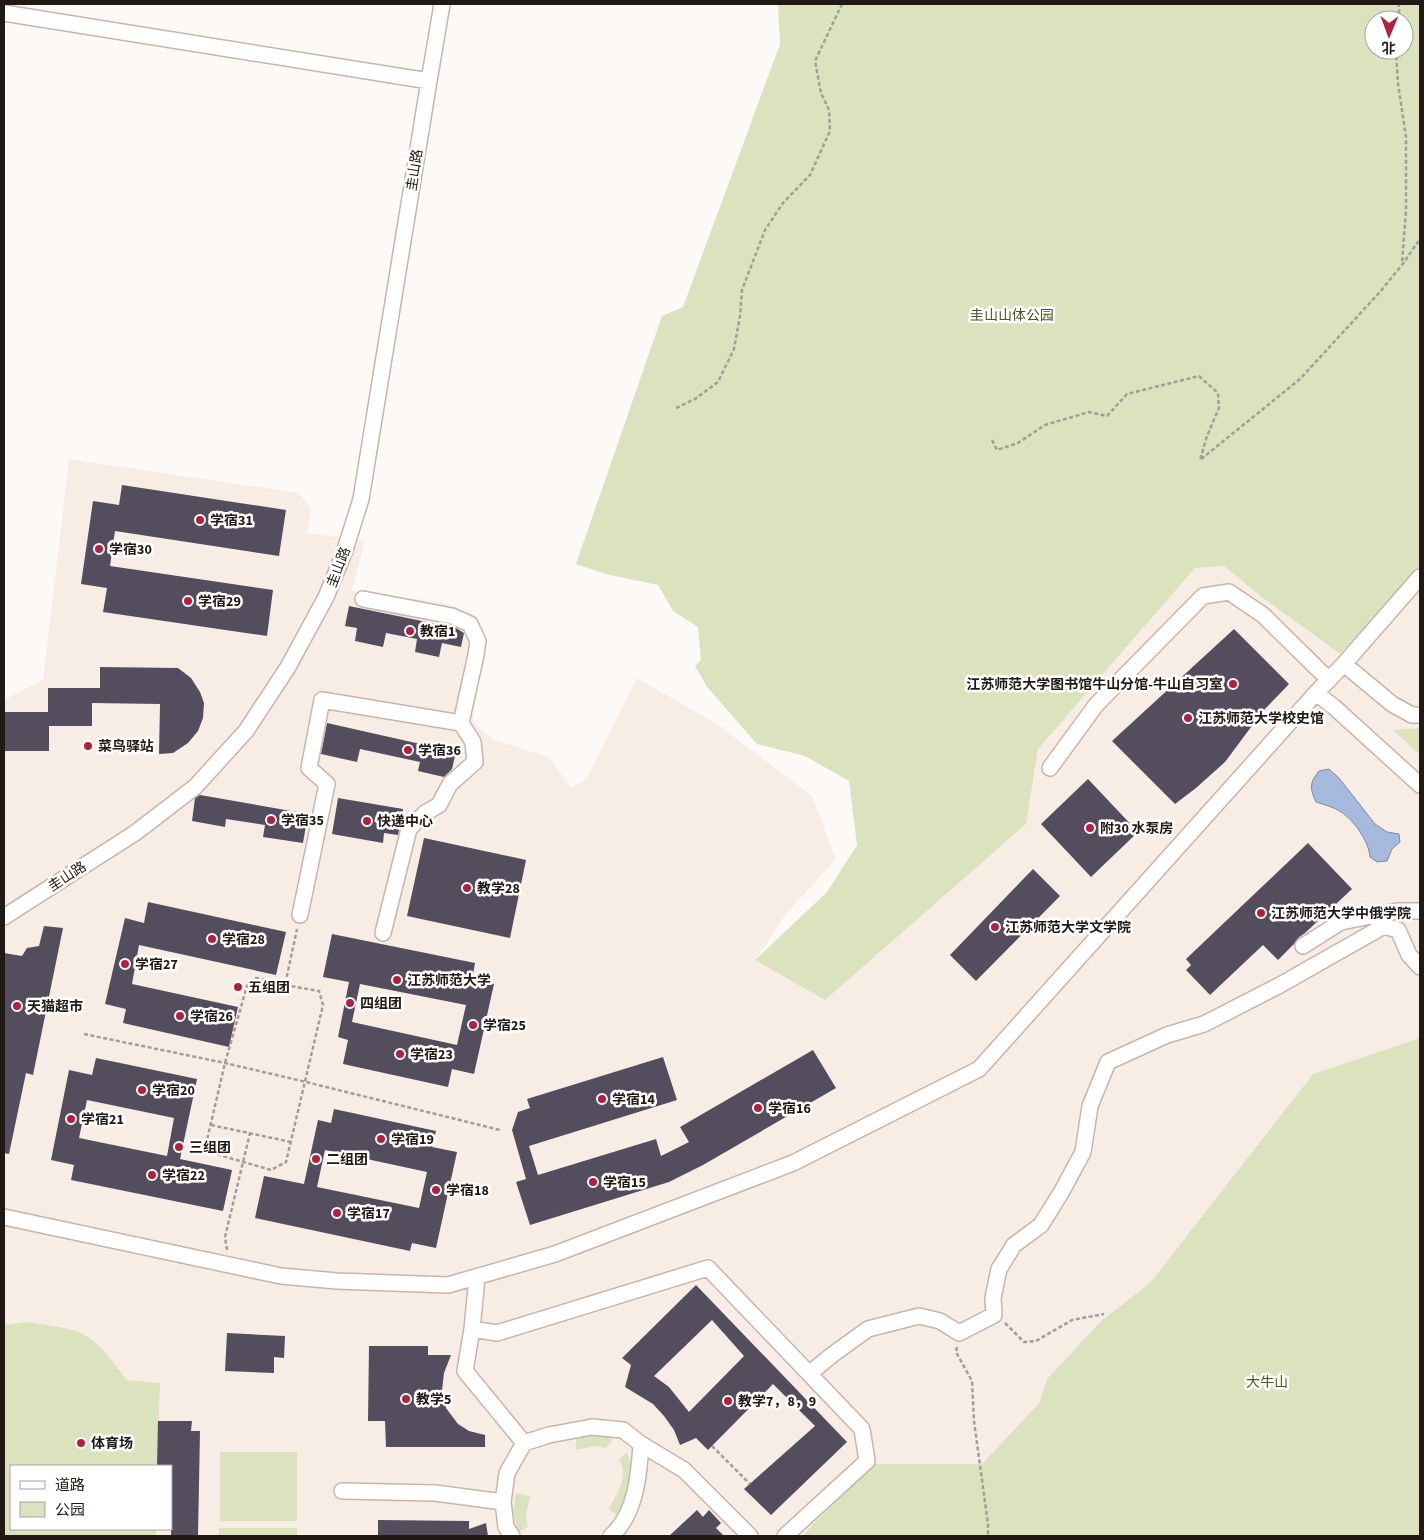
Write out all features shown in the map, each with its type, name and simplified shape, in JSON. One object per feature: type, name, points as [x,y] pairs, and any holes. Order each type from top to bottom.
[{"type":"street","name":"圭山路","points":[[4,917],[135,833],[195,787],[246,731],[288,667],[326,597],[344,552],[360,499],[442,4]]},
{"type":"street","points":[[4,13],[429,81]]},
{"type":"street","points":[[4,1217],[281,1276],[337,1281],[448,1286],[555,1254],[793,1163],[979,1069],[1420,577]]},
{"type":"street","points":[[1050,768],[1096,705],[1203,596],[1229,592],[1262,615],[1329,680]]},
{"type":"street","points":[[363,599],[452,616],[470,624],[478,641],[461,723]]},
{"type":"street","points":[[1344,664],[1392,704],[1412,715],[1420,715]]},
{"type":"street","points":[[1316,693],[1420,784]]},
{"type":"street","points":[[300,915],[326,784],[310,768],[322,700],[461,723],[474,742],[476,762],[450,784],[439,805],[425,813],[409,829],[382,933]]},
{"type":"street","points":[[1303,946],[1341,922],[1397,911],[1420,912]]},
{"type":"street","points":[[809,1374],[868,1329],[919,1316],[940,1321],[960,1333],[994,1315],[993,1298],[999,1269],[1014,1244],[1041,1225],[1083,1152],[1090,1106],[1108,1062],[1167,1035],[1204,1024],[1280,985],[1384,926],[1398,930],[1409,955],[1420,967]]},
{"type":"street","points":[[472,1329],[497,1333],[708,1268],[862,1429],[867,1461],[785,1536]]},
{"type":"street","points":[[477,1277],[472,1329],[465,1371],[524,1442]]},
{"type":"street","points":[[512,1536],[506,1526],[503,1502],[507,1473],[524,1442],[592,1427],[623,1430],[641,1444],[684,1470],[750,1536]]},
{"type":"street","points":[[611,1536],[618,1530],[632,1505],[640,1472],[641,1444]]},
{"type":"street","points":[[342,1491],[435,1493],[503,1502]]},
{"type":"path","points":[[676,408],[695,399],[718,382],[734,349],[740,316],[742,290],[764,230],[783,203],[810,175],[830,131],[829,110],[821,93],[816,61],[842,4]]},
{"type":"path","points":[[1397,60],[1398,84],[1406,137],[1406,210],[1402,265]]},
{"type":"path","points":[[992,440],[998,450],[1018,443],[1046,425],[1089,412],[1107,416],[1127,394],[1199,376],[1218,393],[1219,408],[1207,436],[1200,460],[1300,378],[1402,265],[1420,239]]},
{"type":"path","points":[[285,985],[300,915]]},
{"type":"path","points":[[256,978],[285,985],[319,991],[323,1005],[286,1162],[272,1170],[209,1152],[207,1140],[225,1063],[248,986],[256,978]]},
{"type":"path","points":[[84,1034],[225,1063],[500,1130]]},
{"type":"path","points":[[211,1125],[291,1142]]},
{"type":"path","points":[[228,1266],[225,1237],[250,1133]]},
{"type":"path","points":[[994,1315],[1024,1342],[1036,1341],[1072,1320],[1104,1314]]},
{"type":"path","points":[[960,1333],[956,1352],[972,1382],[974,1421],[988,1536]]},
{"type":"path","points":[[712,1446],[750,1484]]},
{"type":"shaded area","name":"江苏师范大学","points":[[69,459],[299,493],[311,508],[307,533],[365,541],[352,591],[441,602],[470,613],[484,632],[482,660],[472,708],[474,723],[494,740],[549,757],[571,788],[587,778],[637,678],[717,724],[812,796],[836,859],[785,915],[756,959],[1026,824],[1038,749],[1195,568],[1224,566],[1264,599],[1340,654],[1420,566],[1420,1038],[1313,1074],[1150,1283],[1101,1321],[1047,1379],[1039,1403],[982,1464],[872,1464],[802,1536],[4,1536],[4,700],[43,680]]},
{"type":"green space","name":"圭山山体公园","points":[[778,4],[1420,4],[1420,566],[1340,654],[1264,599],[1224,566],[1195,568],[1038,749],[1026,824],[825,1000],[755,960],[827,892],[857,845],[849,781],[805,756],[757,744],[707,687],[695,666],[701,660],[698,627],[673,611],[658,585],[605,574],[576,564],[662,316],[683,307],[780,44]]},
{"type":"green space","points":[[1420,728],[1420,755],[1393,730]]},
{"type":"green space","name":"大牛山","points":[[1420,1038],[1420,1536],[802,1536],[872,1464],[982,1464],[1039,1403],[1047,1379],[1101,1321],[1150,1283],[1313,1074]]},
{"type":"green space","name":"体育场","points":[[26,1322],[76,1331],[96,1343],[127,1380],[160,1383],[157,1465],[10,1465],[10,1530],[156,1530],[156,1536],[4,1536],[4,1325]]},
{"type":"green space","points":[[602,1434],[613,1439],[606,1448],[596,1446],[576,1450],[576,1437]]},
{"type":"green space","points":[[220,1452],[297,1452],[297,1521],[220,1521]]},
{"type":"green space","points":[[627,1452],[632,1477],[631,1485],[626,1500],[616,1515],[609,1509],[623,1478],[622,1466],[619,1460]]},
{"type":"green space","points":[[516,1493],[530,1496],[526,1516],[528,1527],[518,1532],[513,1512]]},
{"type":"green space","points":[[219,1528],[297,1528],[297,1536],[219,1536]]},
{"type":"water","points":[[1329,769],[1339,778],[1375,824],[1387,832],[1399,834],[1400,842],[1392,849],[1387,861],[1377,862],[1370,857],[1364,838],[1346,816],[1335,809],[1316,802],[1312,790],[1313,779],[1319,771]]},
{"type":"building","points":[[122,485],[286,510],[279,556],[115,531],[110,566],[273,590],[267,636],[103,612],[107,588],[81,584],[93,501],[119,505]]},
{"type":"building","name":"教宿1","points":[[349,606],[456,628],[464,633],[461,647],[442,643],[439,657],[415,652],[417,639],[386,633],[383,647],[355,641],[357,628],[345,626]]},
{"type":"building","points":[[1234,629],[1289,684],[1263,711],[1225,762],[1175,804],[1112,741]]},
{"type":"building","points":[[100,667],[178,668],[191,678],[200,692],[204,703],[203,718],[198,731],[188,743],[173,753],[159,754],[160,704],[92,703],[92,726],[49,726],[49,751],[4,751],[4,712],[48,712],[48,688],[100,688]]},
{"type":"building","name":"学宿36","points":[[327,723],[456,752],[452,769],[444,777],[418,771],[420,762],[360,749],[357,762],[321,754]]},
{"type":"building","name":"附30 水泵房","points":[[1088,779],[1138,832],[1091,877],[1041,824]]},
{"type":"building","name":"学宿35","points":[[200,795],[308,814],[303,843],[263,837],[265,825],[226,819],[225,827],[192,821],[195,798]]},
{"type":"building","name":"快递中心","points":[[338,798],[403,809],[398,835],[384,833],[383,843],[332,834]]},
{"type":"building","name":"教学28","points":[[424,838],[526,860],[510,938],[407,916]]},
{"type":"building","points":[[1308,843],[1352,889],[1298,938],[1278,960],[1263,945],[1210,995],[1186,970],[1191,965],[1186,959]]},
{"type":"building","points":[[1033,869],[1060,896],[976,981],[950,955]]},
{"type":"building","points":[[148,902],[286,932],[276,975],[139,945],[132,984],[238,1007],[229,1047],[123,1023],[126,1009],[105,1004],[125,918],[144,923]]},
{"type":"building","points":[[44,926],[63,928],[33,1075],[26,1073],[9,1154],[4,1153],[4,953],[22,956],[27,948],[39,946]]},
{"type":"building","points":[[332,934],[475,963],[472,980],[494,984],[474,1074],[452,1069],[448,1087],[343,1064],[348,1040],[338,1037],[349,982],[323,977]],"holes":[[[360,984],[466,1005],[457,1045],[352,1022]]]},
{"type":"building","points":[[813,1050],[836,1088],[703,1165],[669,1182],[530,1225],[516,1182],[526,1179],[512,1130],[518,1112],[530,1108],[527,1099],[663,1057],[677,1100],[529,1146],[538,1175],[656,1139],[661,1156],[689,1142],[680,1127]]},
{"type":"building","points":[[96,1058],[197,1079],[180,1159],[232,1170],[223,1211],[71,1180],[74,1165],[51,1160],[69,1070],[92,1075]],"holes":[[[87,1100],[174,1118],[167,1156],[79,1138]]]},
{"type":"building","points":[[334,1109],[436,1131],[432,1147],[457,1152],[436,1248],[412,1243],[410,1251],[255,1218],[264,1176],[304,1184],[318,1120],[331,1123]],"holes":[[[325,1150],[427,1172],[419,1208],[317,1187]]]},
{"type":"building","name":"教学7，8，9","points":[[696,1285],[847,1442],[771,1515],[744,1489],[815,1426],[773,1384],[708,1450],[696,1438],[680,1445],[674,1430],[653,1404],[625,1387],[631,1365],[622,1358]],"holes":[[[712,1320],[744,1356],[689,1412],[669,1387],[654,1376]]]},
{"type":"building","points":[[227,1333],[285,1336],[284,1358],[274,1357],[274,1373],[225,1371]]},
{"type":"building","name":"教学5","points":[[369,1346],[428,1346],[428,1355],[451,1355],[444,1373],[442,1390],[446,1408],[458,1424],[469,1431],[485,1435],[485,1447],[386,1447],[385,1421],[368,1421]]},
{"type":"building","points":[[158,1421],[192,1421],[191,1431],[200,1431],[198,1536],[171,1536],[172,1465],[157,1465]]},
{"type":"building","points":[[697,1510],[703,1517],[709,1510],[721,1523],[716,1528],[724,1536],[669,1536]]},
{"type":"building","points":[[378,1520],[469,1521],[469,1529],[486,1523],[488,1536],[378,1536]]},
{"type":"place","name":"学宿31","points":[[200,520]]},
{"type":"place","name":"学宿30","points":[[99,549]]},
{"type":"place","name":"学宿29","points":[[188,601]]},
{"type":"place","name":"教宿1","points":[[410,631]]},
{"type":"place","name":"江苏师范大学图书馆牛山分馆-牛山自习室","points":[[1233,684]]},
{"type":"place","name":"江苏师范大学校史馆","points":[[1188,718]]},
{"type":"place","name":"菜鸟驿站","points":[[88,746]]},
{"type":"place","name":"学宿36","points":[[408,750]]},
{"type":"place","name":"学宿35","points":[[271,820]]},
{"type":"place","name":"快递中心","points":[[367,821]]},
{"type":"place","name":"附30 水泵房","points":[[1090,828]]},
{"type":"place","name":"教学28","points":[[467,888]]},
{"type":"place","name":"江苏师范大学中俄学院","points":[[1261,913]]},
{"type":"place","name":"江苏师范大学文学院","points":[[995,927]]},
{"type":"place","name":"学宿28","points":[[212,939]]},
{"type":"place","name":"学宿27","points":[[125,964]]},
{"type":"place","name":"江苏师范大学","points":[[397,980]]},
{"type":"place","name":"五组团","points":[[238,987]]},
{"type":"place","name":"四组团","points":[[350,1003]]},
{"type":"place","name":"天猫超市","points":[[17,1006]]},
{"type":"place","name":"学宿26","points":[[180,1016]]},
{"type":"place","name":"学宿25","points":[[473,1025]]},
{"type":"place","name":"学宿23","points":[[400,1054]]},
{"type":"place","name":"学宿20","points":[[142,1090]]},
{"type":"place","name":"学宿14","points":[[602,1099]]},
{"type":"place","name":"学宿16","points":[[758,1108]]},
{"type":"place","name":"学宿21","points":[[71,1119]]},
{"type":"place","name":"学宿19","points":[[381,1139]]},
{"type":"place","name":"三组团","points":[[179,1147]]},
{"type":"place","name":"二组团","points":[[316,1159]]},
{"type":"place","name":"学宿22","points":[[152,1175]]},
{"type":"place","name":"学宿15","points":[[593,1182]]},
{"type":"place","name":"学宿18","points":[[436,1190]]},
{"type":"place","name":"学宿17","points":[[337,1213]]},
{"type":"place","name":"教学5","points":[[406,1399]]},
{"type":"place","name":"教学7，8，9","points":[[728,1401]]},
{"type":"place","name":"体育场","points":[[81,1443]]}]
